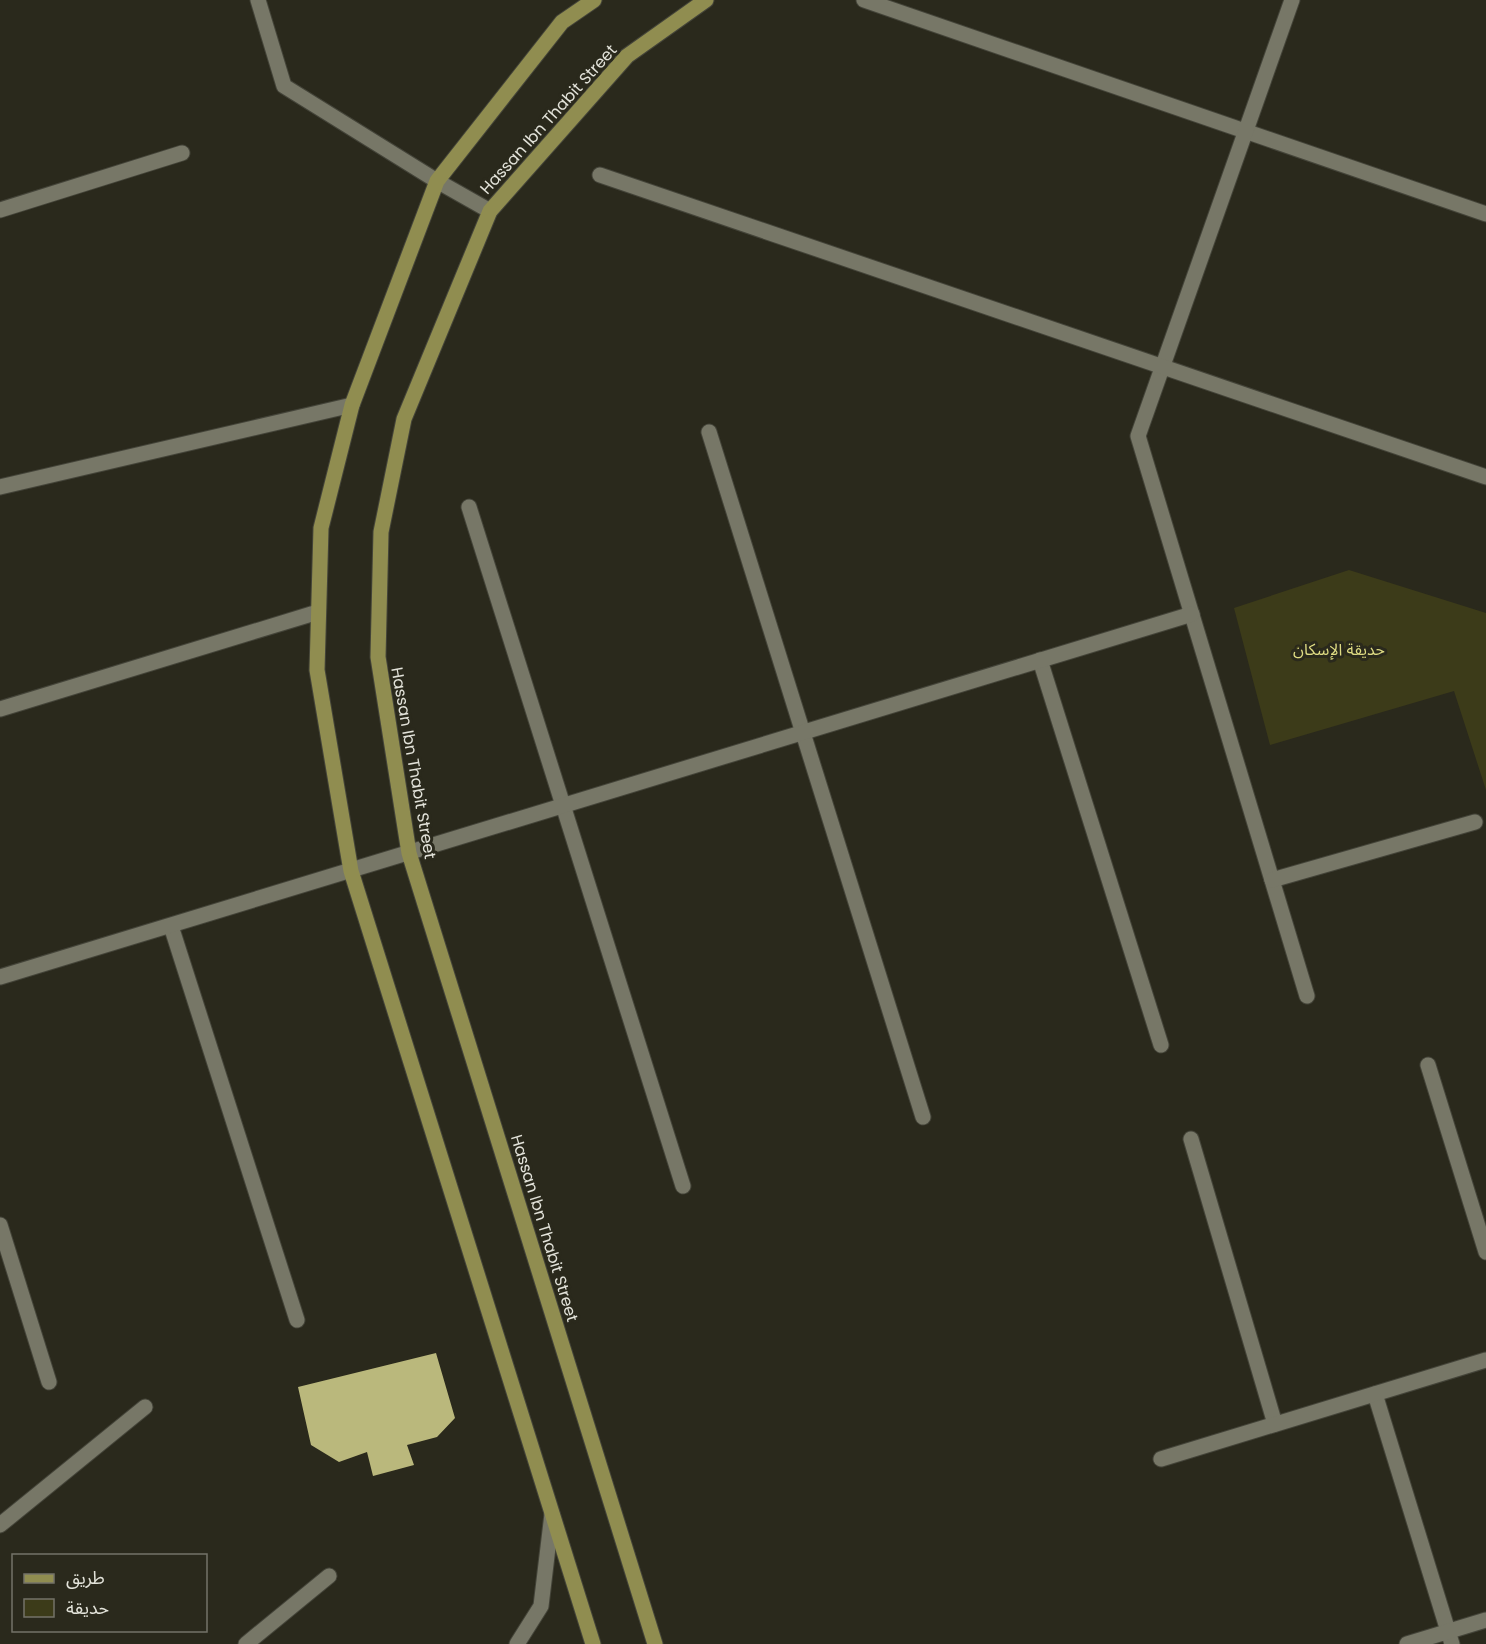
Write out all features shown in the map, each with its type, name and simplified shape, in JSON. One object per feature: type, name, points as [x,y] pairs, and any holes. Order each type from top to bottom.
[{"type":"street","points":[[258,0],[284,86],[437,181],[490,211]]},
{"type":"street","points":[[593,1644],[351,872],[317,670],[321,528],[352,405],[437,181],[561,22],[594,0]]},
{"type":"street","name":"Hassan Ibn Thabit Street","points":[[655,1644],[409,853],[378,657],[381,532],[404,419],[490,211],[627,56],[706,0]]},
{"type":"street","points":[[864,0],[1486,214]]},
{"type":"street","points":[[1292,0],[1138,436],[1307,996]]},
{"type":"street","points":[[0,210],[182,153]]},
{"type":"street","points":[[600,175],[1486,477]]},
{"type":"street","points":[[0,487],[352,405]]},
{"type":"street","points":[[710,432],[923,1117]]},
{"type":"street","points":[[469,507],[683,1186]]},
{"type":"street","points":[[0,709],[318,612]]},
{"type":"street","points":[[0,977],[351,872],[1192,614]]},
{"type":"street","points":[[1040,660],[1161,1046]]},
{"type":"street","points":[[1272,880],[1475,822]]},
{"type":"street","points":[[171,926],[297,1320]]},
{"type":"street","points":[[1428,1065],[1486,1252]]},
{"type":"street","points":[[1191,1139],[1275,1424]]},
{"type":"street","points":[[0,1225],[49,1382]]},
{"type":"street","points":[[1161,1459],[1486,1360]]},
{"type":"street","points":[[1375,1394],[1450,1638]]},
{"type":"street","points":[[0,1526],[145,1407]]},
{"type":"street","points":[[517,1644],[541,1606],[552,1514]]},
{"type":"street","points":[[246,1644],[329,1576]]},
{"type":"street","points":[[1407,1644],[1450,1638],[1486,1620]]},
{"type":"green space","name":"حديقة الإسكان","points":[[1349,570],[1486,613],[1486,790],[1454,691],[1270,745],[1234,608]]},
{"type":"building","points":[[436,1353],[455,1418],[437,1437],[407,1445],[414,1465],[373,1476],[367,1452],[339,1462],[311,1445],[298,1387]]}]
